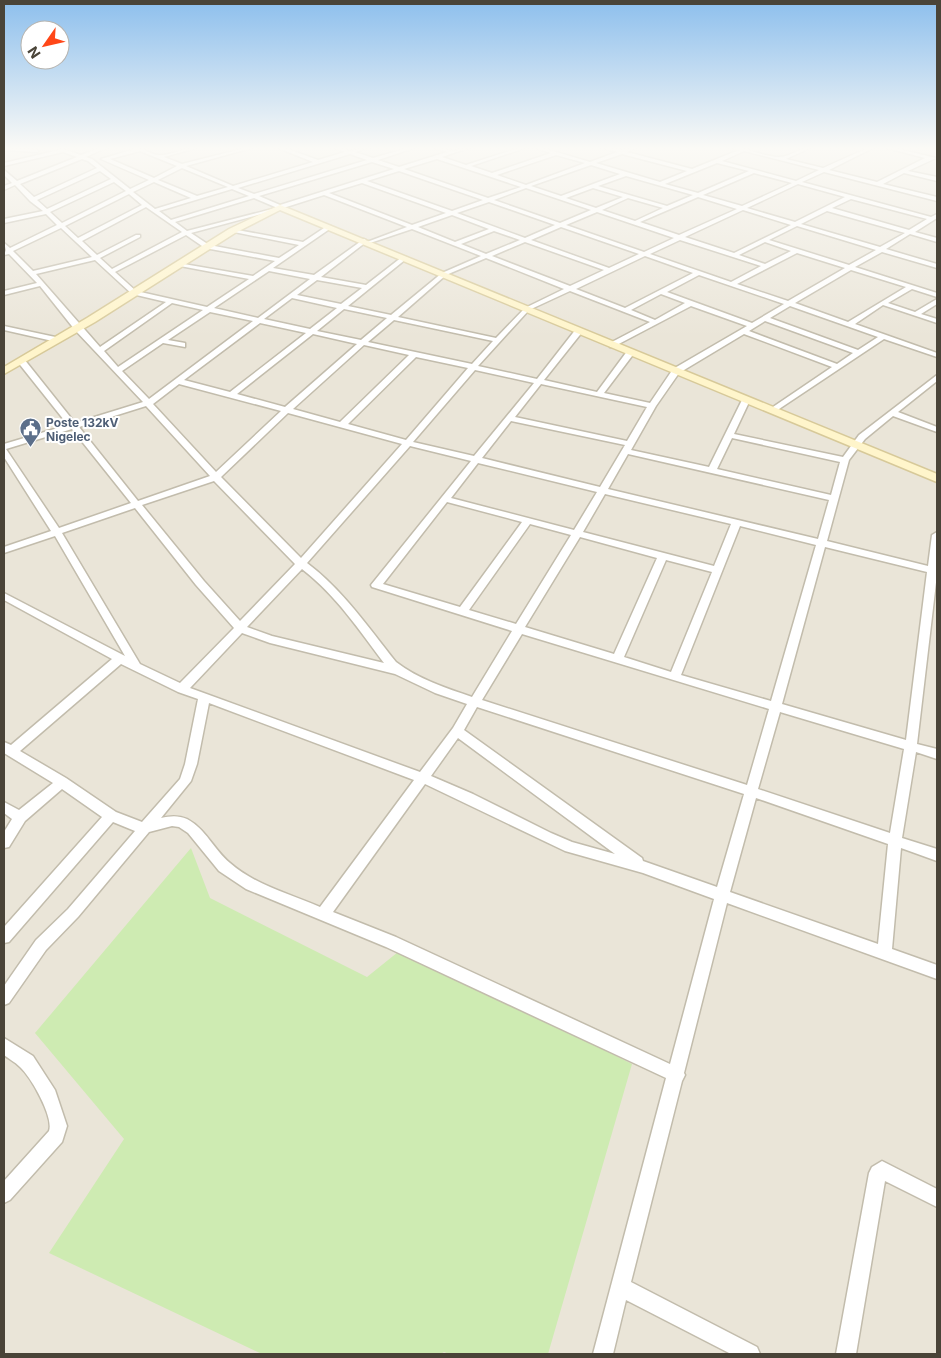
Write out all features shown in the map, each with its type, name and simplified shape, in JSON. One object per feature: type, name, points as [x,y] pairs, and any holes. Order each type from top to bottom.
[{"type":"street","points":[[4,221],[49,210]]},
{"type":"street","points":[[7,252],[91,210]]},
{"type":"street","points":[[77,241],[136,210]]},
{"type":"street","points":[[110,272],[170,239],[268,210]]},
{"type":"street","points":[[4,371],[78,328],[232,231],[272,210]]},
{"type":"street","points":[[283,210],[366,242],[937,478]]},
{"type":"street","points":[[370,210],[655,322]]},
{"type":"street","points":[[442,210],[609,270]]},
{"type":"street","points":[[136,667],[104,606],[4,449],[149,403],[366,242],[462,210]]},
{"type":"street","points":[[519,210],[937,355]]},
{"type":"street","points":[[4,550],[216,477],[362,343],[444,274],[485,255],[596,210]]},
{"type":"street","points":[[598,210],[766,266]]},
{"type":"street","points":[[636,222],[662,210]]},
{"type":"street","points":[[182,689],[302,564],[472,368],[527,309],[738,210]]},
{"type":"street","points":[[751,210],[937,266]]},
{"type":"street","points":[[735,255],[825,210]]},
{"type":"street","points":[[833,210],[937,240]]},
{"type":"street","points":[[903,210],[934,218]]},
{"type":"street","points":[[154,211],[207,246],[280,260]]},
{"type":"street","points":[[170,222],[205,211]]},
{"type":"street","points":[[46,212],[134,293],[652,406]]},
{"type":"street","points":[[323,914],[457,731],[577,534],[652,406],[676,371],[934,218]]},
{"type":"street","points":[[118,371],[329,227]]},
{"type":"street","points":[[456,244],[493,228]]},
{"type":"street","points":[[232,231],[304,244]]},
{"type":"street","points":[[31,273],[95,258],[138,236]]},
{"type":"street","points":[[763,240],[937,295]]},
{"type":"street","points":[[4,245],[7,252],[31,273],[78,328],[216,477],[302,564],[319,577],[342,600],[397,670]]},
{"type":"street","points":[[731,284],[797,250]]},
{"type":"street","points":[[230,396],[404,258]]},
{"type":"street","points":[[180,264],[255,278]]},
{"type":"street","points":[[268,268],[367,287]]},
{"type":"street","points":[[626,310],[700,272]]},
{"type":"street","points":[[4,293],[41,284]]},
{"type":"street","points":[[850,324],[911,287]]},
{"type":"street","points":[[661,292],[753,326]]},
{"type":"street","points":[[292,296],[497,340]]},
{"type":"street","points":[[916,314],[937,301]]},
{"type":"street","points":[[99,351],[170,302]]},
{"type":"street","points":[[613,345],[691,303]]},
{"type":"street","points":[[882,303],[937,321]]},
{"type":"street","points":[[764,319],[859,353]]},
{"type":"street","points":[[579,330],[376,585],[617,660],[937,754]]},
{"type":"street","points":[[6,331],[57,340]]},
{"type":"street","points":[[744,331],[838,367]]},
{"type":"street","points":[[773,411],[884,336]]},
{"type":"street","points":[[163,341],[182,345]]},
{"type":"street","points":[[599,394],[631,352]]},
{"type":"street","points":[[342,425],[413,355]]},
{"type":"street","points":[[21,361],[200,583],[240,628],[270,639],[397,670],[439,690],[474,702],[752,792],[937,855]]},
{"type":"street","points":[[603,1354],[677,1075],[722,895],[845,460],[855,445],[937,377]]},
{"type":"street","points":[[178,381],[475,460],[934,571]]},
{"type":"street","points":[[712,470],[746,400]]},
{"type":"street","points":[[892,413],[937,430]]},
{"type":"street","points":[[509,418],[712,470],[834,498]]},
{"type":"street","points":[[729,435],[845,460]]},
{"type":"street","points":[[445,499],[717,570]]},
{"type":"street","points":[[462,612],[527,521]]},
{"type":"street","points":[[674,677],[737,522]]},
{"type":"street","points":[[884,953],[896,841],[934,571],[937,535]]},
{"type":"street","points":[[617,660],[663,556]]},
{"type":"street","points":[[4,596],[136,667],[182,689],[424,778],[470,798],[546,837],[594,854],[643,867],[937,972]]},
{"type":"street","points":[[120,658],[8,749],[62,782],[111,816],[145,828],[172,821],[181,822],[193,829],[224,867],[251,885],[408,950],[677,1075]]},
{"type":"street","points":[[4,998],[41,945],[73,913],[185,781],[191,764],[204,698]]},
{"type":"street","points":[[457,731],[643,867]]},
{"type":"street","points":[[4,843],[20,818],[62,782]]},
{"type":"street","points":[[4,807],[20,818]]},
{"type":"street","points":[[4,938],[111,816]]},
{"type":"street","points":[[4,1046],[27,1062],[49,1096],[59,1126],[56,1136],[4,1194]]},
{"type":"street","points":[[846,1354],[878,1173],[882,1170],[937,1198]]},
{"type":"street","points":[[621,1287],[750,1354]]},
{"type":"shaded area","points":[[4,210],[937,210],[937,1354],[4,1354]]},
{"type":"green space","points":[[191,848],[210,898],[367,977],[403,948],[632,1064],[548,1354],[449,1354],[444,1352],[441,1354],[262,1354],[49,1253],[124,1139],[35,1033]]},
{"type":"place","name":"Poste 132kV Nigelec","points":[[30,448]]}]
